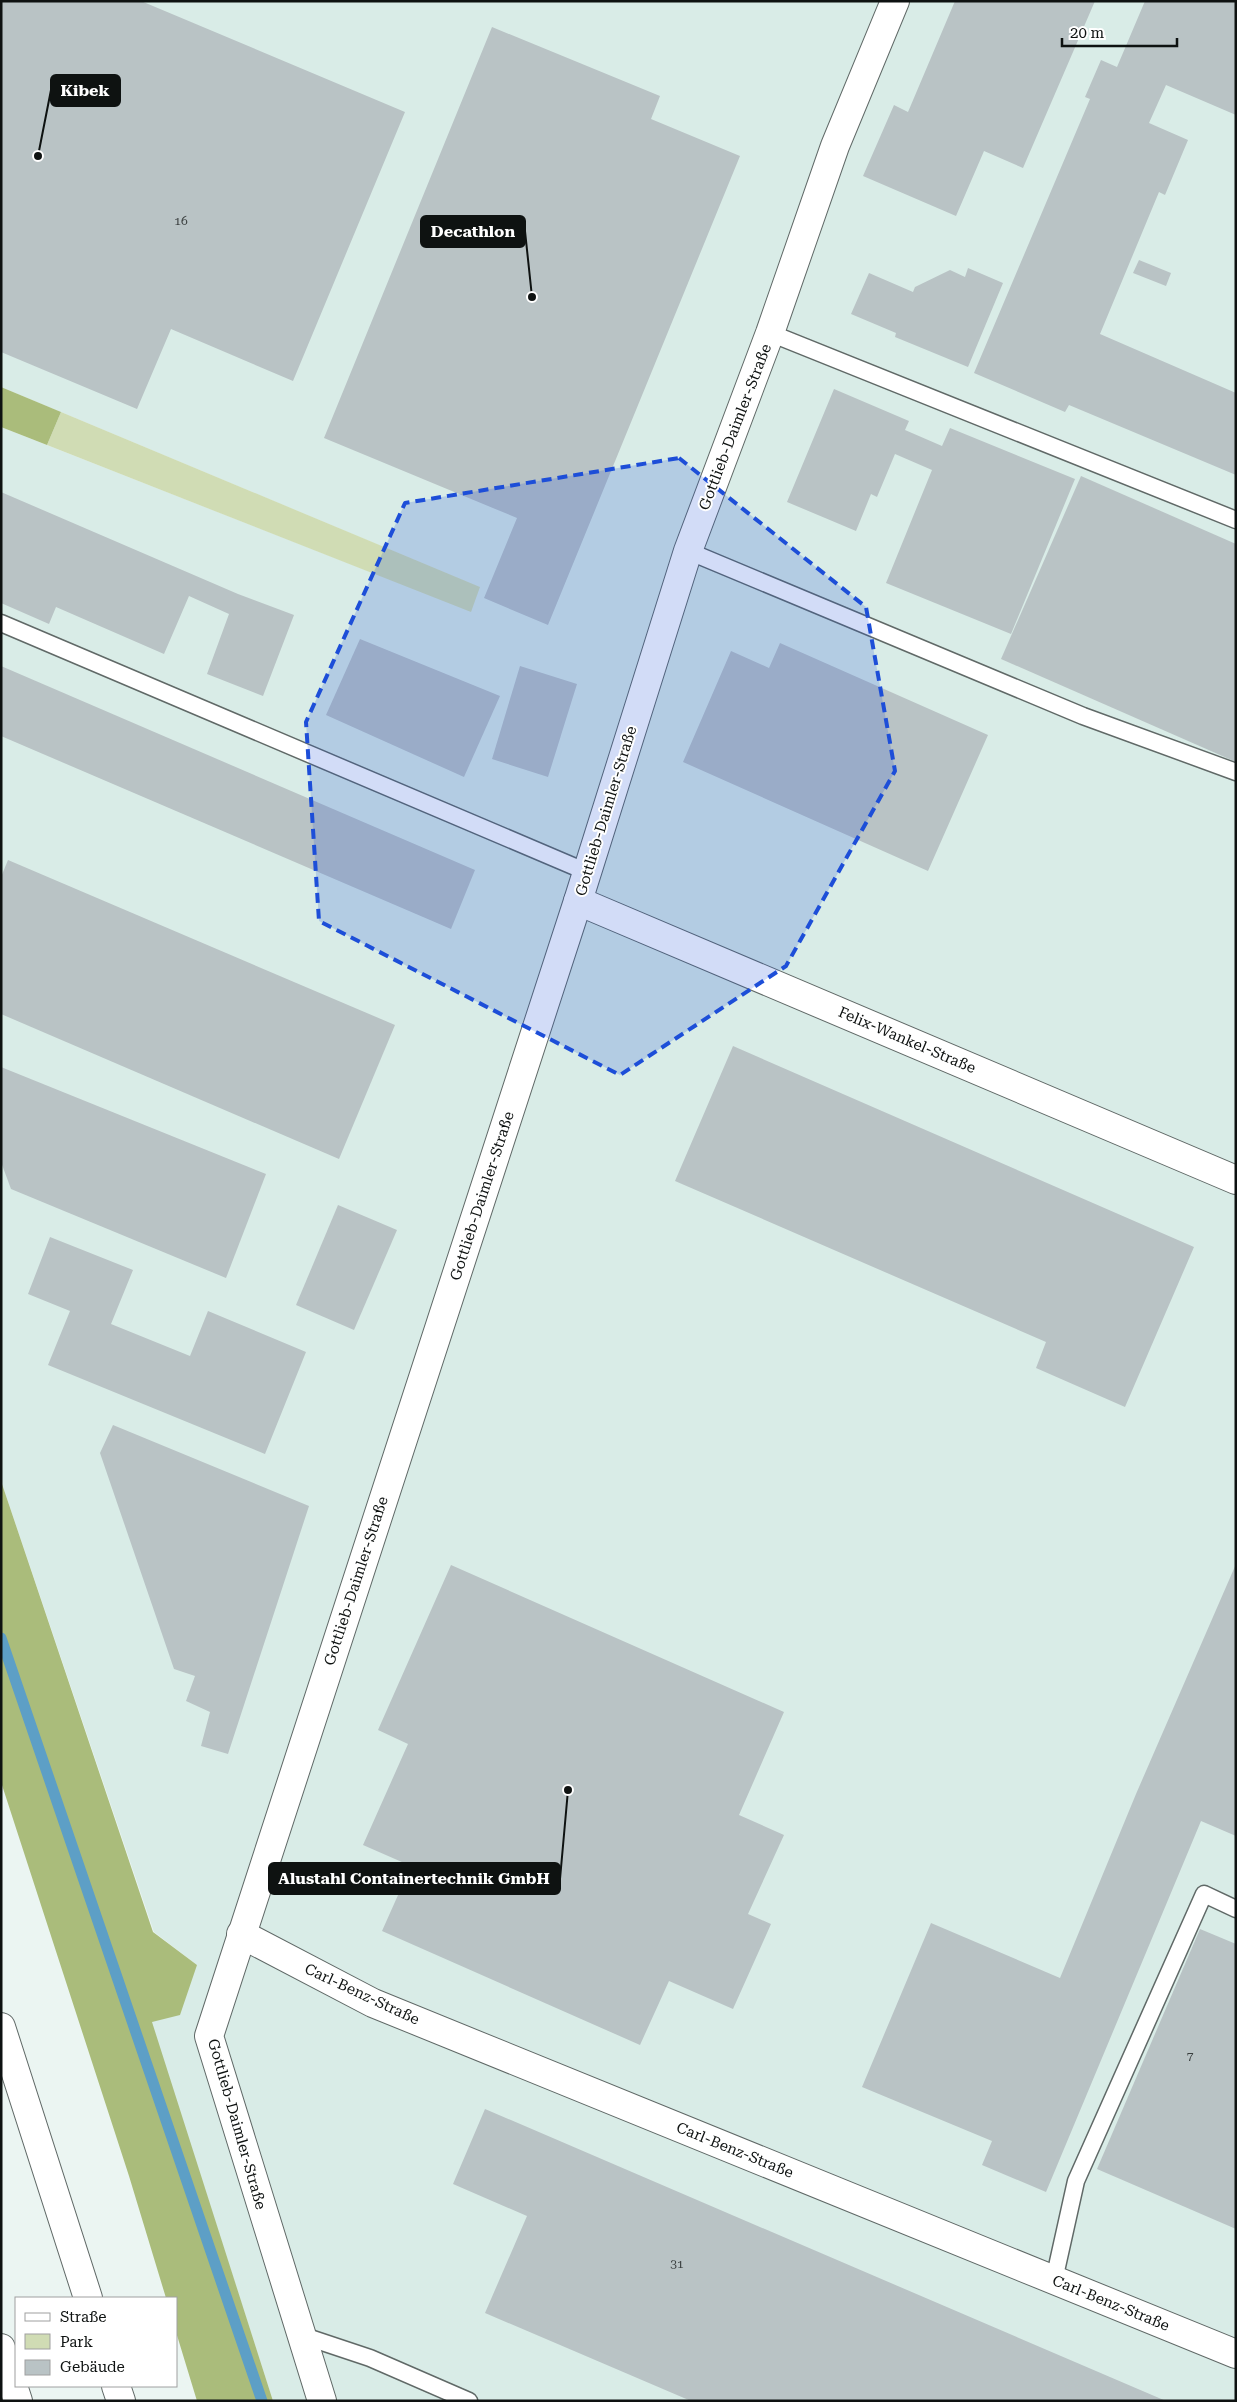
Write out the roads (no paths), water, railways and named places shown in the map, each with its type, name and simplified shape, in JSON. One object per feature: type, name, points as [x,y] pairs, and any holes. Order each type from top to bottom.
[{"type":"main road","name":"Gottlieb-Daimler-Straße","points":[[322,2401],[209,2036],[578,901],[688,551],[770,333],[835,146],[895,1]]},
{"type":"main road","name":"Felix-Wankel-Straße","points":[[578,901],[1236,1180]]},
{"type":"main road","name":"Carl-Benz-Straße","points":[[241,1934],[373,2003],[1236,2354]]},
{"type":"main road","points":[[1,2027],[88,2297]]},
{"type":"main road","points":[[1,2348],[18,2401]]},
{"type":"main road","points":[[116,2387],[121,2401]]},
{"type":"lane","points":[[770,333],[1236,520]]},
{"type":"lane","points":[[688,551],[1083,716],[1236,772]]},
{"type":"lane","points":[[1,623],[586,872]]},
{"type":"lane","points":[[1054,2280],[1076,2181],[1204,1894],[1236,1909]]},
{"type":"lane","points":[[301,2335],[370,2358],[469,2401]]},
{"type":"waterway","points":[[1,1638],[262,2401]]},
{"type":"place","name":"Kibek","points":[[38,156]]},
{"type":"place","name":"Decathlon","points":[[532,297]]},
{"type":"place","name":"Alustahl Containertechnik GmbH","points":[[568,1790]]}]
